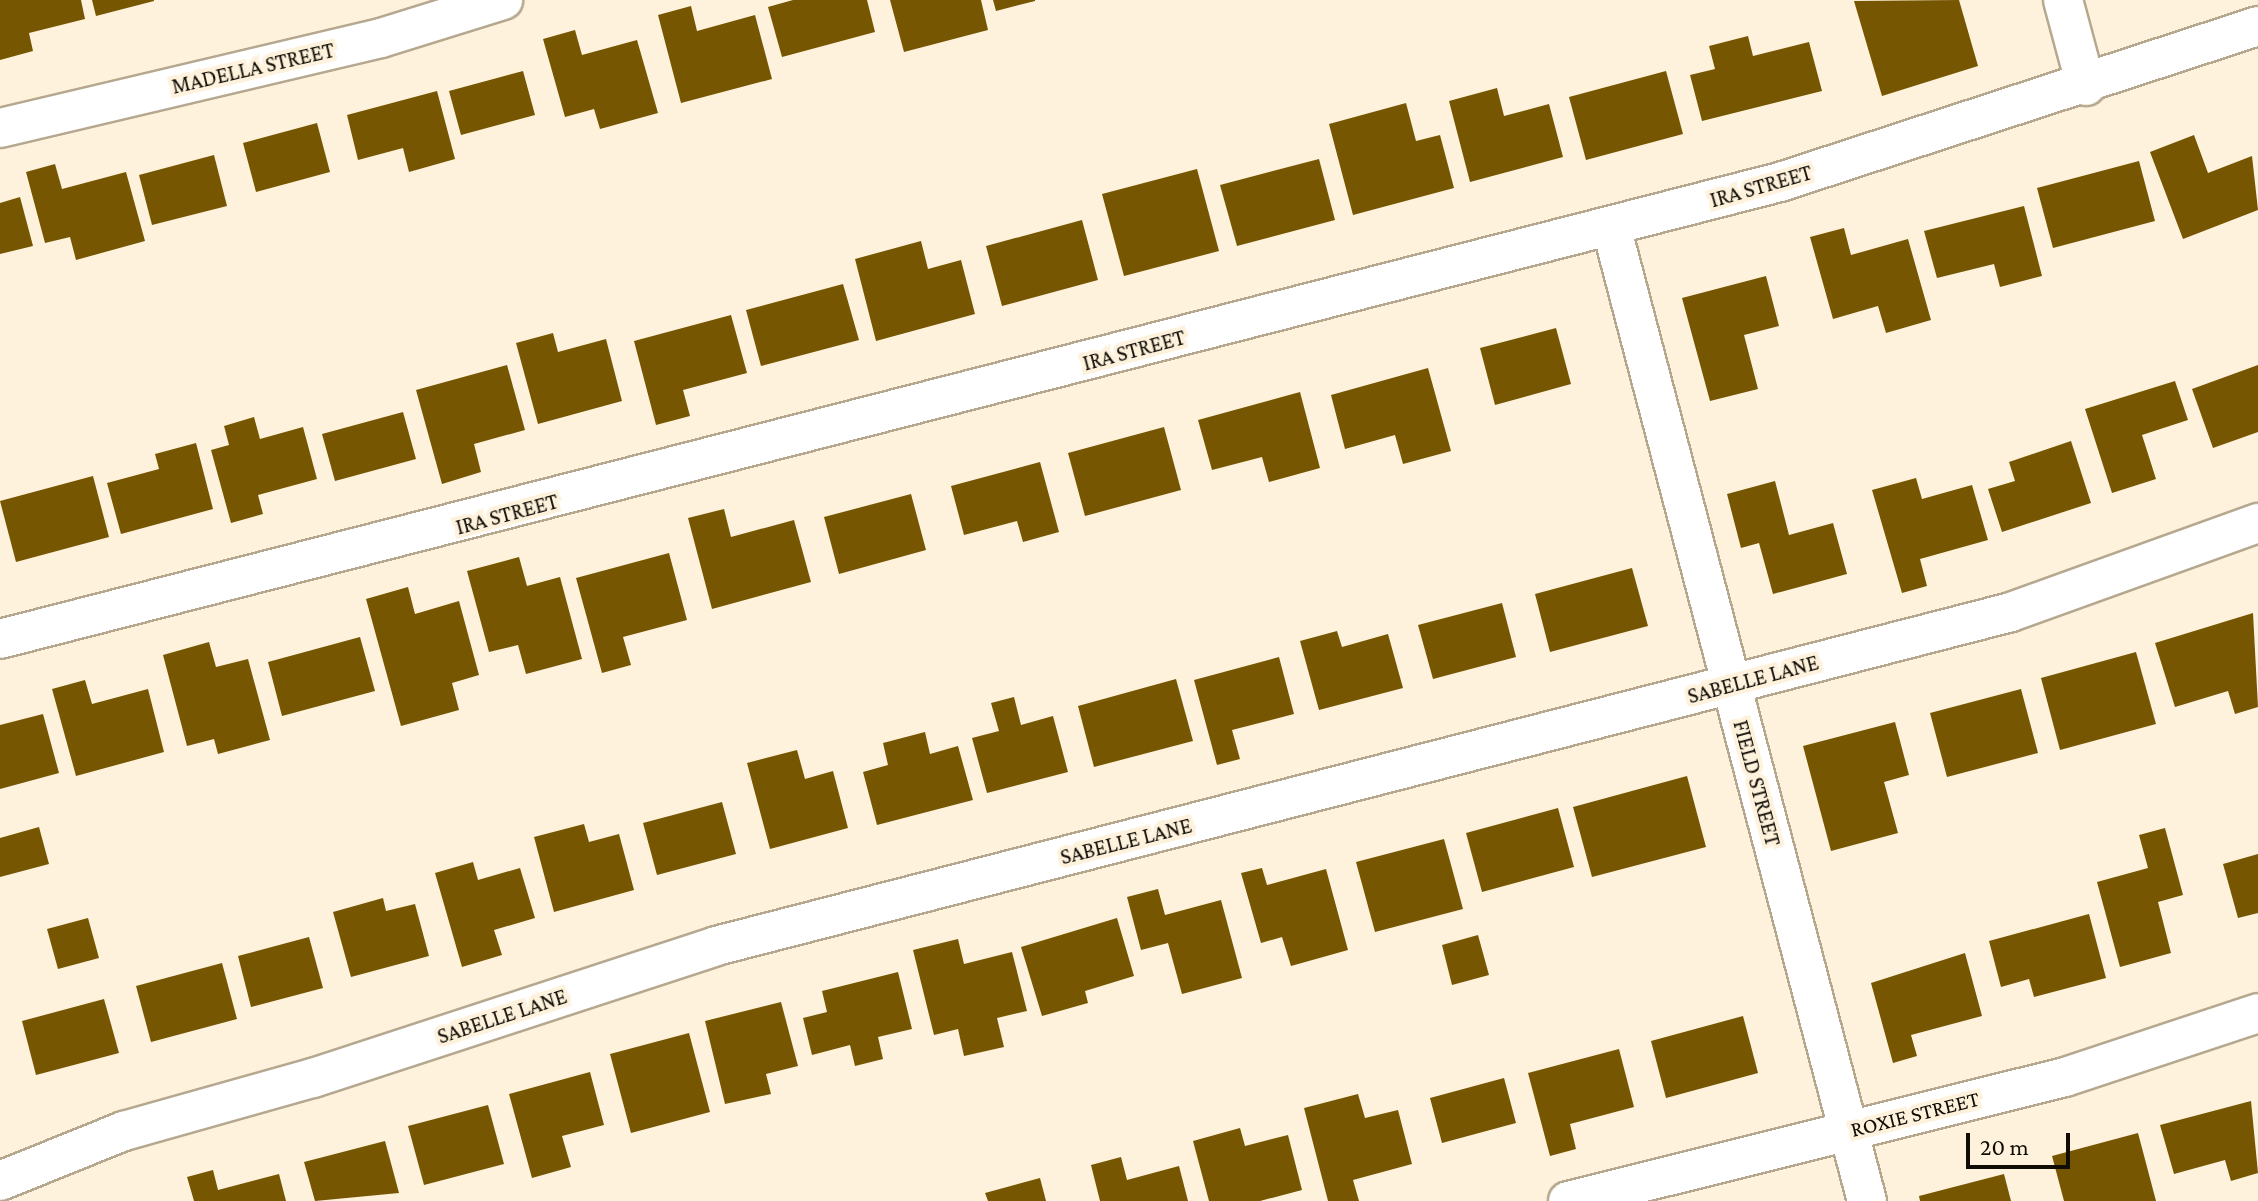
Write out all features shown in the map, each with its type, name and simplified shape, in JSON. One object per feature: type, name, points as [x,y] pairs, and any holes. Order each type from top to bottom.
[{"type":"street","name":"MADELLA STREET","points":[[0,128],[381,38],[503,0]]},
{"type":"street","points":[[2063,0],[2086,86]]},
{"type":"street","name":"IRA STREET","points":[[0,639],[1611,226],[2086,86],[2258,26]]},
{"type":"street","name":"FIELD STREET","points":[[1611,226],[1867,1201]]},
{"type":"street","name":"SABELLE LANE","points":[[3,1183],[124,1131],[313,1078],[716,946],[2011,612],[2258,523]]},
{"type":"street","name":"ROXIE STREET","points":[[1568,1201],[2065,1077],[2258,1013]]},
{"type":"building","points":[[0,0],[81,0],[85,19],[29,33],[33,51],[0,60]]},
{"type":"building","points":[[92,0],[154,0],[154,1],[96,16]]},
{"type":"building","points":[[793,0],[867,0],[875,32],[782,57],[768,7]]},
{"type":"building","points":[[890,0],[981,0],[988,30],[904,52]]},
{"type":"building","points":[[993,0],[1035,0],[1035,1],[996,11]]},
{"type":"building","points":[[1959,0],[1978,66],[1882,96],[1854,1]]},
{"type":"building","points":[[691,6],[697,31],[755,15],[772,79],[681,103],[658,15]]},
{"type":"building","points":[[575,30],[582,55],[637,40],[658,113],[600,129],[594,109],[565,117],[543,39]]},
{"type":"building","points":[[1748,36],[1753,56],[1809,42],[1822,91],[1702,121],[1690,75],[1715,69],[1709,46]]},
{"type":"building","points":[[523,71],[535,115],[461,135],[449,91]]},
{"type":"building","points":[[1666,71],[1683,134],[1586,160],[1569,97]]},
{"type":"building","points":[[1497,88],[1504,116],[1549,104],[1563,157],[1470,182],[1449,101]]},
{"type":"building","points":[[437,91],[455,159],[409,172],[403,148],[358,160],[347,115]]},
{"type":"building","points":[[1406,103],[1416,141],[1440,135],[1454,188],[1353,215],[1329,124]]},
{"type":"building","points":[[317,123],[330,172],[256,192],[243,143]]},
{"type":"building","points":[[2194,135],[2208,173],[2252,156],[2258,210],[2183,239],[2150,152]]},
{"type":"building","points":[[214,155],[227,206],[152,225],[139,175]]},
{"type":"building","points":[[1319,159],[1335,220],[1237,246],[1220,185]]},
{"type":"building","points":[[2139,161],[2155,221],[2053,248],[2037,188]]},
{"type":"building","points":[[55,164],[62,189],[126,172],[145,241],[76,260],[70,237],[45,243],[26,172]]},
{"type":"building","points":[[1197,169],[1219,251],[1124,276],[1102,194]]},
{"type":"building","points":[[20,197],[33,246],[0,254],[0,203]]},
{"type":"building","points":[[2024,206],[2042,276],[2000,287],[1994,264],[1937,278],[1924,231]]},
{"type":"building","points":[[1082,220],[1098,280],[1002,306],[986,246]]},
{"type":"building","points":[[1844,228],[1851,255],[1908,239],[1931,320],[1886,333],[1878,306],[1833,319],[1810,237]]},
{"type":"building","points":[[921,241],[928,269],[961,260],[975,314],[876,341],[855,259]]},
{"type":"building","points":[[1766,276],[1779,326],[1744,335],[1758,389],[1710,401],[1682,298]]},
{"type":"building","points":[[843,284],[859,340],[761,366],[746,310]]},
{"type":"building","points":[[731,315],[747,373],[683,390],[690,416],[656,425],[634,341]]},
{"type":"building","points":[[1556,328],[1571,384],[1495,405],[1480,348]]},
{"type":"building","points":[[553,333],[558,352],[606,339],[622,401],[538,424],[516,343]]},
{"type":"building","points":[[507,365],[525,430],[474,444],[481,472],[442,484],[416,390]]},
{"type":"building","points":[[2258,365],[2258,432],[2213,448],[2192,389]]},
{"type":"building","points":[[1428,368],[1451,451],[1403,464],[1395,435],[1345,449],[1331,395]]},
{"type":"building","points":[[2175,381],[2188,420],[2142,435],[2156,479],[2112,493],[2085,409]]},
{"type":"building","points":[[1300,392],[1320,468],[1269,482],[1262,457],[1212,470],[1198,420]]},
{"type":"building","points":[[403,412],[416,459],[335,481],[322,434]]},
{"type":"building","points":[[254,417],[260,439],[303,427],[317,479],[258,495],[263,514],[231,523],[211,450],[229,445],[224,426]]},
{"type":"building","points":[[1164,427],[1181,490],[1085,516],[1068,453]]},
{"type":"building","points":[[2071,441],[2091,503],[2002,532],[1988,489],[2015,481],[2009,462]]},
{"type":"building","points":[[196,443],[213,509],[121,534],[107,483],[159,469],[155,454]]},
{"type":"building","points":[[1040,462],[1059,532],[1023,542],[1017,521],[964,535],[951,486]]},
{"type":"building","points":[[93,476],[109,537],[16,562],[0,501]]},
{"type":"building","points":[[1916,478],[1922,499],[1972,485],[1988,540],[1920,559],[1927,586],[1902,593],[1872,490]]},
{"type":"building","points":[[1775,481],[1789,535],[1833,523],[1847,574],[1773,594],[1759,543],[1741,548],[1727,494]]},
{"type":"building","points":[[911,494],[926,550],[839,574],[824,517]]},
{"type":"building","points":[[724,509],[731,537],[794,520],[811,582],[712,609],[688,518]]},
{"type":"building","points":[[669,553],[687,620],[623,637],[631,665],[602,673],[576,578]]},
{"type":"building","points":[[519,557],[527,586],[560,577],[582,659],[526,674],[518,645],[489,652],[467,571]]},
{"type":"building","points":[[1632,568],[1648,626],[1550,652],[1535,594]]},
{"type":"building","points":[[408,587],[415,614],[459,601],[479,675],[452,683],[459,710],[401,726],[366,599]]},
{"type":"building","points":[[1502,603],[1516,657],[1433,679],[1418,625]]},
{"type":"building","points":[[2253,613],[2258,707],[2235,714],[2228,691],[2175,707],[2155,643]]},
{"type":"building","points":[[1337,631],[1342,647],[1388,634],[1403,688],[1319,710],[1300,641]]},
{"type":"building","points":[[360,637],[375,691],[282,716],[268,662]]},
{"type":"building","points":[[209,642],[216,667],[248,659],[270,740],[218,754],[214,739],[187,746],[163,655]]},
{"type":"building","points":[[2136,652],[2156,724],[2060,750],[2041,678]]},
{"type":"building","points":[[1279,657],[1294,714],[1232,730],[1240,759],[1217,765],[1194,680]]},
{"type":"building","points":[[1176,679],[1193,741],[1094,767],[1078,706]]},
{"type":"building","points":[[85,680],[92,704],[148,689],[164,752],[76,776],[52,689]]},
{"type":"building","points":[[2021,689],[2038,753],[1947,777],[1930,713]]},
{"type":"building","points":[[1014,697],[1021,725],[1053,716],[1068,772],[987,793],[972,738],[999,731],[991,703]]},
{"type":"building","points":[[43,714],[59,773],[0,789],[0,725]]},
{"type":"building","points":[[1895,722],[1909,775],[1884,782],[1898,833],[1831,851],[1803,746]]},
{"type":"building","points":[[925,732],[930,754],[958,746],[973,800],[877,825],[863,772],[888,765],[883,743]]},
{"type":"building","points":[[797,750],[805,779],[833,771],[848,828],[770,849],[747,763]]},
{"type":"building","points":[[1687,776],[1706,847],[1592,877],[1573,807]]},
{"type":"building","points":[[722,802],[736,854],[657,875],[643,823]]},
{"type":"building","points":[[1558,808],[1574,867],[1482,892],[1466,833]]},
{"type":"building","points":[[584,824],[589,842],[619,834],[634,890],[554,912],[534,837]]},
{"type":"building","points":[[39,827],[49,864],[0,877],[0,838]]},
{"type":"building","points":[[2165,828],[2183,895],[2158,902],[2171,953],[2120,967],[2097,882],[2148,868],[2139,835]]},
{"type":"building","points":[[1444,839],[1463,909],[1375,932],[1356,862]]},
{"type":"building","points":[[2258,854],[2258,913],[2238,918],[2223,864]]},
{"type":"building","points":[[473,862],[478,880],[520,868],[535,918],[494,930],[502,955],[462,967],[435,873]]},
{"type":"building","points":[[1262,868],[1267,885],[1326,869],[1348,950],[1291,966],[1282,937],[1261,943],[1241,873]]},
{"type":"building","points":[[1158,889],[1165,915],[1221,900],[1242,978],[1182,994],[1168,943],[1141,950],[1127,897]]},
{"type":"building","points":[[383,898],[386,911],[415,904],[429,956],[351,977],[333,912]]},
{"type":"building","points":[[2089,914],[2106,978],[2034,997],[2029,979],[2001,987],[1989,941]]},
{"type":"building","points":[[88,918],[99,958],[58,969],[47,929]]},
{"type":"building","points":[[1117,918],[1134,976],[1085,991],[1088,1003],[1042,1016],[1021,947]]},
{"type":"building","points":[[1478,935],[1489,975],[1452,985],[1442,945]]},
{"type":"building","points":[[309,937],[323,988],[251,1007],[238,956]]},
{"type":"building","points":[[958,939],[964,964],[1012,952],[1027,1011],[997,1018],[1004,1047],[964,1056],[958,1029],[934,1035],[913,950]]},
{"type":"building","points":[[1965,953],[1982,1016],[1911,1035],[1917,1056],[1893,1063],[1871,983]]},
{"type":"building","points":[[222,963],[237,1019],[151,1042],[136,986]]},
{"type":"building","points":[[898,972],[912,1029],[878,1037],[883,1059],[855,1066],[850,1045],[812,1055],[803,1018],[827,1012],[822,991]]},
{"type":"building","points":[[104,999],[119,1053],[36,1075],[22,1021]]},
{"type":"building","points":[[781,1002],[798,1066],[766,1074],[771,1094],[725,1104],[705,1021]]},
{"type":"building","points":[[1743,1016],[1758,1073],[1666,1098],[1651,1041]]},
{"type":"building","points":[[689,1033],[710,1112],[631,1133],[610,1054]]},
{"type":"building","points":[[1619,1049],[1634,1107],[1570,1124],[1576,1149],[1550,1156],[1528,1073]]},
{"type":"building","points":[[590,1072],[604,1125],[562,1136],[571,1167],[532,1178],[509,1094]]},
{"type":"building","points":[[1504,1078],[1516,1123],[1442,1143],[1430,1098]]},
{"type":"building","points":[[1358,1094],[1365,1118],[1398,1110],[1412,1164],[1353,1180],[1359,1201],[1328,1201],[1304,1108]]},
{"type":"building","points":[[2251,1101],[2258,1173],[2231,1181],[2225,1160],[2174,1174],[2160,1125]]},
{"type":"building","points":[[488,1105],[504,1164],[424,1185],[408,1126]]},
{"type":"building","points":[[1240,1128],[1245,1146],[1288,1135],[1302,1190],[1260,1201],[1209,1201],[1193,1141]]},
{"type":"building","points":[[2138,1133],[2156,1201],[2064,1201],[2052,1156]]},
{"type":"building","points":[[385,1141],[399,1193],[315,1201],[304,1162]]},
{"type":"building","points":[[1121,1157],[1127,1180],[1179,1166],[1188,1201],[1100,1201],[1091,1165]]},
{"type":"building","points":[[213,1170],[218,1190],[279,1174],[286,1201],[194,1201],[187,1177]]},
{"type":"building","points":[[2004,1174],[2011,1201],[1920,1201],[1919,1196]]},
{"type":"building","points":[[1040,1178],[1046,1201],[988,1201],[985,1193]]}]
